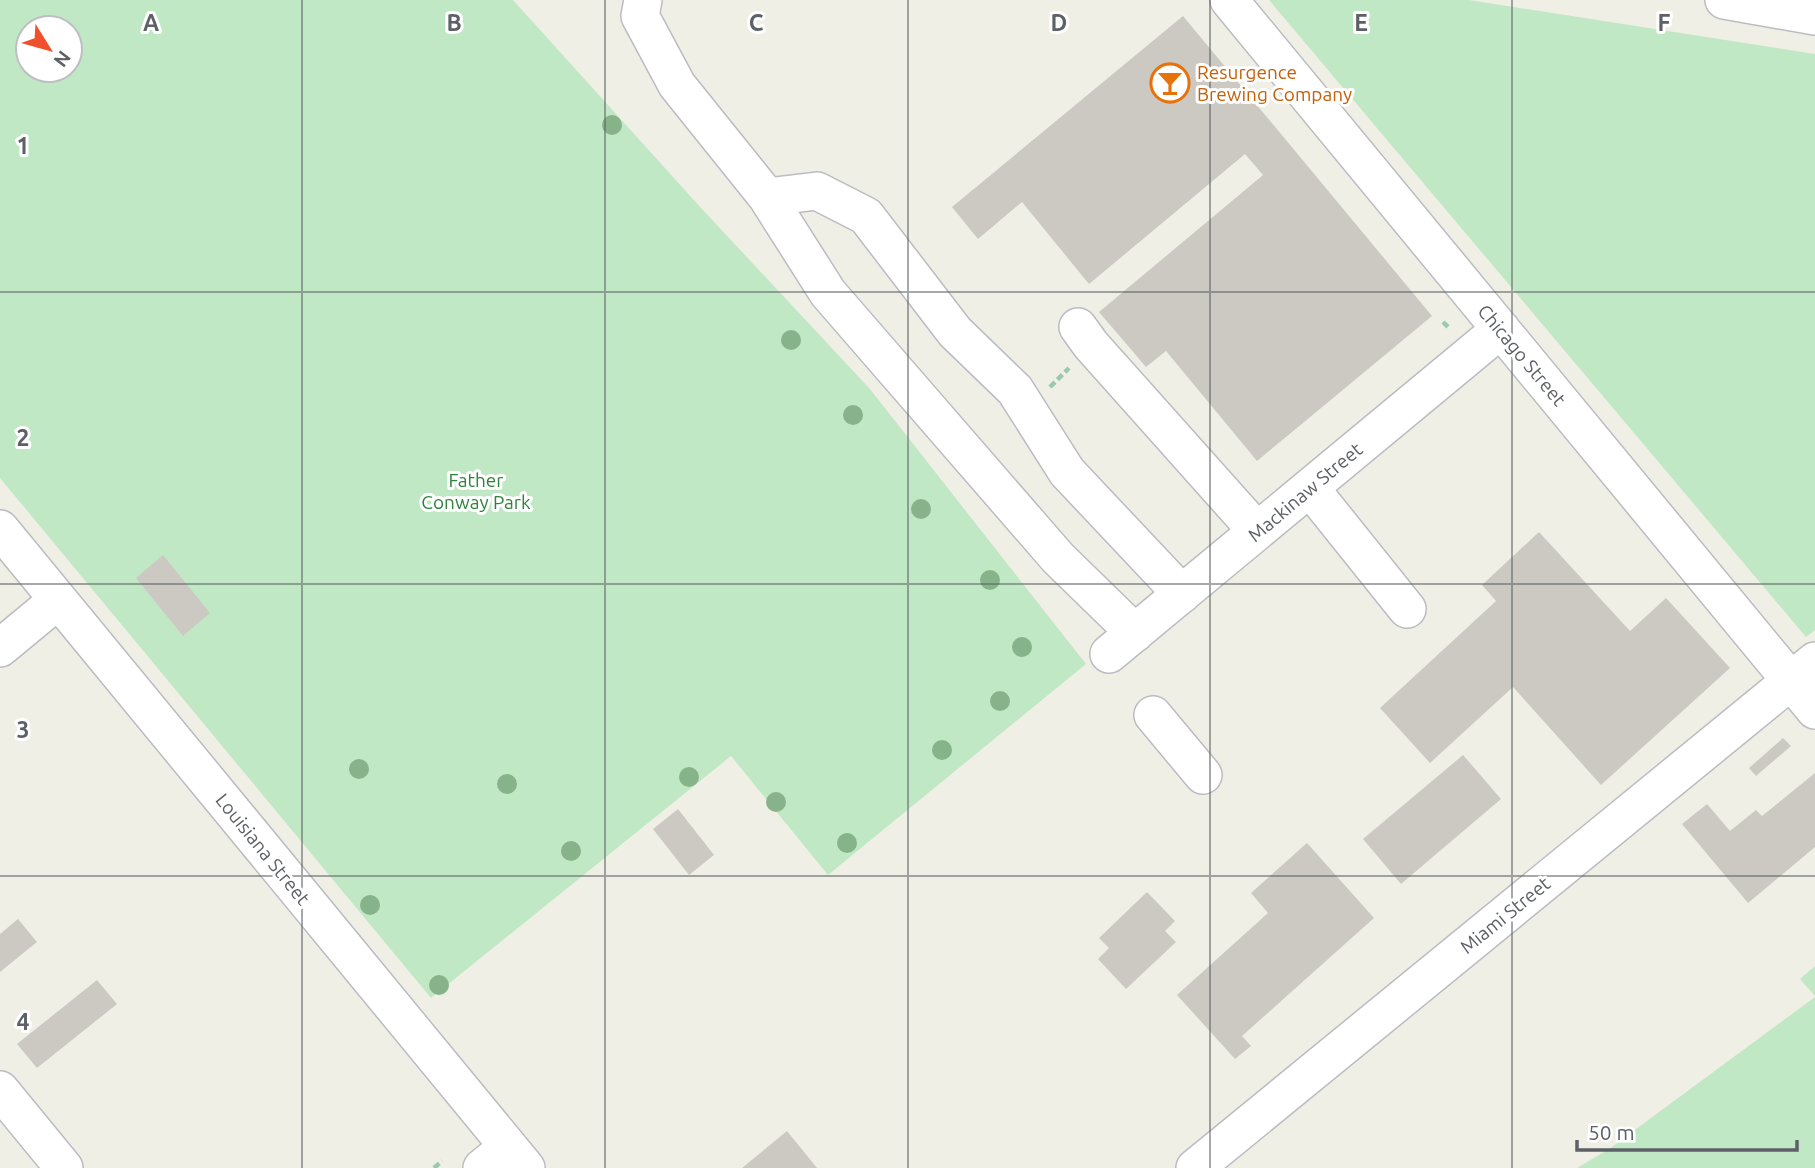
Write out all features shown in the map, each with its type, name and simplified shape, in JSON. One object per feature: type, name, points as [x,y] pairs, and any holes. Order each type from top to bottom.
[{"type":"street","points":[[643,0],[640,16],[677,85],[767,197],[817,191],[866,216],[955,332],[1015,390],[1067,472],[1182,594]]},
{"type":"street","name":"Chicago Street","points":[[1229,0],[1501,329],[1803,671],[1815,710]]},
{"type":"street","points":[[1724,0],[1815,16]]},
{"type":"street","name":"Mackinaw Street","points":[[767,197],[828,293],[1058,558],[1122,644],[1501,329]]},
{"type":"street","points":[[1078,327],[1091,345],[1257,531]]},
{"type":"street","points":[[1310,488],[1407,609]]},
{"type":"street","name":"Louisiana Street","points":[[0,529],[505,1161]]},
{"type":"street","points":[[0,648],[58,600]]},
{"type":"street","name":"Miami Street","points":[[1195,1168],[1803,671]]},
{"type":"street","points":[[1153,715],[1203,775]]},
{"type":"street","points":[[0,1090],[64,1168]]},
{"type":"path","points":[[434,1168],[442,1161]]},
{"type":"green space","name":"Father Conway Park","points":[[0,0],[513,0],[870,389],[1086,664],[828,875],[731,756],[431,998],[0,478]]},
{"type":"green space","points":[[1269,0],[1469,0],[1815,54],[1815,630],[1806,637]]},
{"type":"green space","points":[[1815,966],[1815,996],[1800,979]]},
{"type":"green space","points":[[1815,997],[1815,1168],[1577,1168],[1609,1149]]},
{"type":"building","points":[[1183,16],[1432,316],[1257,461],[1166,351],[1146,367],[1099,312],[1263,175],[1245,154],[1089,284],[1022,202],[978,239],[952,207]]},
{"type":"building","points":[[1539,532],[1630,631],[1666,598],[1730,668],[1601,785],[1513,687],[1430,763],[1380,708],[1496,601],[1482,585]]},
{"type":"building","points":[[163,555],[210,613],[183,636],[136,578]]},
{"type":"building","points":[[1783,738],[1791,746],[1756,776],[1749,768]]},
{"type":"building","points":[[1463,755],[1501,799],[1401,884],[1363,839]]},
{"type":"building","points":[[1815,773],[1815,847],[1748,903],[1682,824],[1707,804],[1730,831],[1756,810],[1762,816]]},
{"type":"building","points":[[678,809],[714,855],[689,875],[653,829]]},
{"type":"building","points":[[1307,843],[1374,918],[1242,1036],[1251,1046],[1235,1059],[1177,995],[1268,913],[1251,893]]},
{"type":"building","points":[[1147,892],[1175,921],[1165,931],[1176,942],[1126,989],[1098,959],[1109,948],[1099,938]]},
{"type":"building","points":[[18,919],[37,942],[0,972],[0,934]]},
{"type":"building","points":[[97,980],[117,1004],[37,1068],[17,1044]]},
{"type":"building","points":[[787,1131],[817,1168],[742,1168]]},
{"type":"place","name":"Resurgence Brewing Company","points":[[1170,83]]}]
